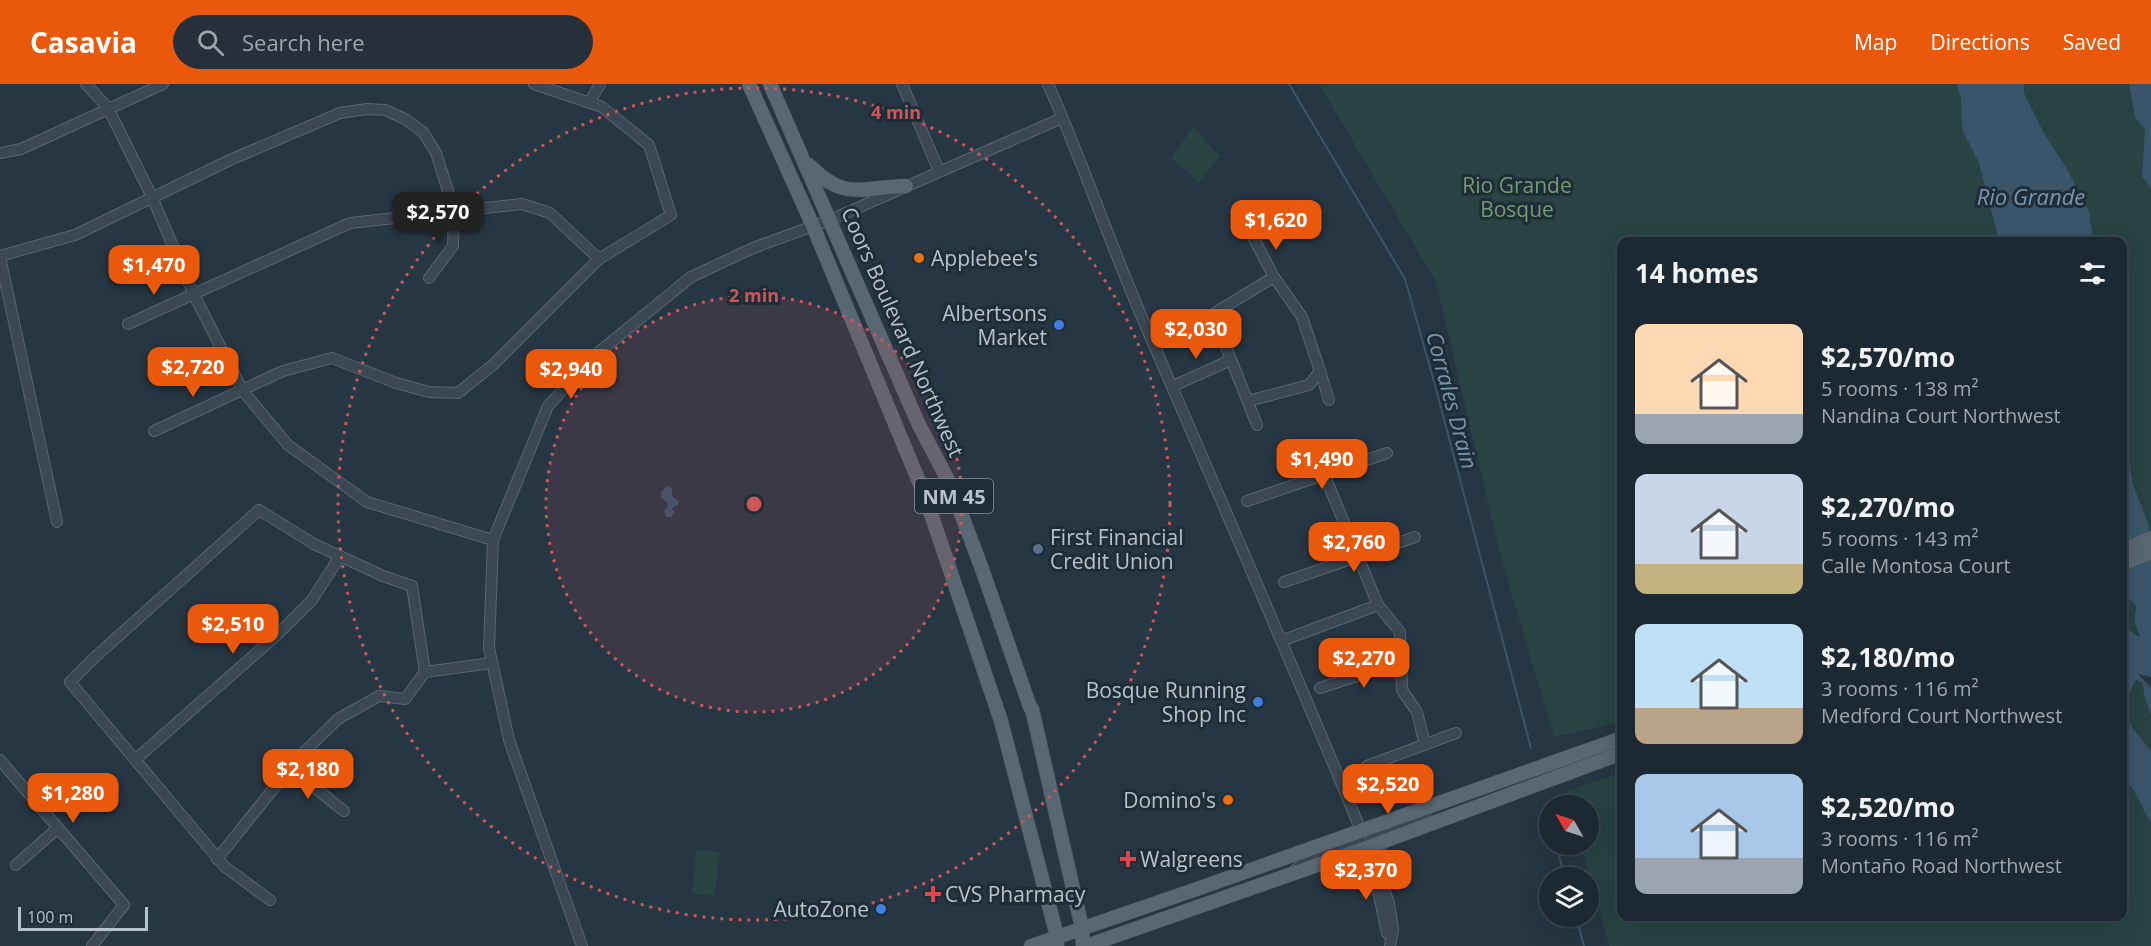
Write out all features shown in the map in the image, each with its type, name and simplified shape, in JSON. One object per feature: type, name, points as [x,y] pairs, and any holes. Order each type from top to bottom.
[{"type":"main road","name":"Coors Boulevard Northwest","points":[[749,84],[813,226],[925,496],[1000,721],[1057,941]]},
{"type":"main road","name":"Coors Boulevard Northwest","points":[[770,84],[918,423],[950,484],[982,568],[1032,709],[1082,928],[1084,946]]},
{"type":"main road","points":[[802,158],[824,180],[846,190],[863,191],[882,186],[906,186]]},
{"type":"main road","points":[[2127,549],[2151,538]]},
{"type":"main road","points":[[2127,562],[2151,552]]},
{"type":"main road","points":[[1030,946],[1057,941],[1082,928],[1617,740]]},
{"type":"main road","points":[[1084,946],[1363,849],[1617,755]]},
{"type":"street","points":[[86,84],[108,108],[152,197],[193,293],[243,390],[288,445],[368,502],[493,540]]},
{"type":"street","points":[[0,153],[21,148],[163,84]]},
{"type":"street","points":[[154,431],[283,371],[332,358],[396,383],[429,392],[458,393],[494,364],[599,259],[671,215],[649,145],[602,107],[534,84]]},
{"type":"street","points":[[589,103],[600,84]]},
{"type":"street","points":[[902,84],[939,171]]},
{"type":"street","points":[[1048,84],[1149,336],[1173,386],[1361,831],[1359,841],[1305,861],[1289,875]]},
{"type":"street","points":[[57,522],[0,257],[75,235],[252,150],[340,113],[367,109],[385,110],[405,119],[423,132],[436,153],[454,210],[453,246],[429,278]]},
{"type":"street","points":[[582,946],[509,740],[489,648],[493,540],[548,406],[594,356],[692,277],[753,248],[830,220],[1062,118]]},
{"type":"street","points":[[128,324],[350,223],[522,204],[550,213],[599,259]]},
{"type":"street","points":[[1254,239],[1274,277],[1302,317],[1329,400]]},
{"type":"street","points":[[1257,425],[1213,314],[1274,277]]},
{"type":"street","points":[[1173,386],[1231,360]]},
{"type":"street","points":[[1248,401],[1309,385],[1320,371]]},
{"type":"street","points":[[1248,501],[1387,453]]},
{"type":"street","points":[[1324,474],[1378,605],[1400,632],[1402,690],[1417,711],[1425,745]]},
{"type":"street","points":[[217,859],[290,768],[338,719],[379,696],[405,699],[425,672],[412,586],[314,544],[259,510],[70,682],[217,859],[270,900]]},
{"type":"street","points":[[1284,582],[1415,537]]},
{"type":"street","points":[[135,760],[279,633],[312,600],[340,556]]},
{"type":"street","points":[[1281,641],[1378,605]]},
{"type":"street","points":[[1320,688],[1400,662]]},
{"type":"street","points":[[425,672],[492,663]]},
{"type":"street","points":[[1367,766],[1456,734]]},
{"type":"street","points":[[0,760],[124,905],[92,946]]},
{"type":"street","points":[[290,768],[344,811]]},
{"type":"street","points":[[1391,942],[1379,895],[1363,849],[1370,839],[1413,820],[1437,805]]},
{"type":"street","points":[[16,866],[58,828]]},
{"type":"street","points":[[1385,841],[1375,854],[1375,864],[1389,903],[1393,930],[1391,942]]},
{"type":"green space","name":"Rio Grande Bosque","points":[[1319,84],[1956,84],[1961,99],[1962,129],[1979,163],[1998,237],[1617,237],[1617,723],[1554,737],[1501,558],[1436,282]]},
{"type":"green space","points":[[2024,84],[2129,84],[2135,117],[2145,130],[2142,176],[2151,189],[2151,544],[2148,522],[2133,485],[2127,457],[2127,237],[2093,237],[2089,212],[2024,93]]},
{"type":"green space","points":[[1193,127],[1220,156],[1199,182],[1171,158]]},
{"type":"green space","points":[[2131,599],[2136,607],[2134,622],[2140,638],[2127,626],[2127,603]]},
{"type":"green space","points":[[2136,680],[2143,683],[2144,695],[2151,715],[2151,751],[2127,720],[2127,696]]},
{"type":"green space","points":[[1617,774],[1617,921],[2127,921],[2127,781],[2151,824],[2151,946],[1609,946],[1599,910],[1599,867],[1587,867],[1584,855],[1599,855],[1599,795],[1567,795],[1566,791]]},
{"type":"green space","points":[[696,850],[719,852],[715,896],[692,894]]},
{"type":"water","name":"Rio Grande","points":[[1956,84],[2024,84],[2024,93],[2044,133],[2067,169],[2089,212],[2093,237],[1998,237],[1979,163],[1962,129],[1961,99]]},
{"type":"water","name":"Rio Grande","points":[[2129,84],[2151,84],[2151,189],[2142,176],[2145,130],[2135,117]]},
{"type":"water","points":[[2127,457],[2133,485],[2148,522],[2151,544],[2151,677],[2138,674],[2151,688],[2151,715],[2144,695],[2143,683],[2136,680],[2127,697],[2127,626],[2140,637],[2134,622],[2136,607],[2131,599],[2127,603]]},
{"type":"water","points":[[667,486],[672,488],[672,496],[679,502],[672,508],[674,512],[671,517],[666,517],[664,511],[667,502],[661,498],[661,492]]},
{"type":"water","points":[[2127,718],[2151,751],[2151,824],[2127,781]]},
{"type":"waterway","name":"Corrales Drain","points":[[1289,84],[1405,279],[1531,748]]},
{"type":"waterway","name":"Corrales Drain","points":[[1559,855],[1562,867]]},
{"type":"waterway","name":"Corrales Drain","points":[[1579,927],[1584,946]]},
{"type":"place","name":"Applebee's","points":[[919,258]]},
{"type":"place","name":"Albertsons Market","points":[[1059,325]]},
{"type":"place","name":"First Financial Credit Union","points":[[1038,549]]},
{"type":"place","name":"Bosque Running Shop Inc","points":[[1258,702]]},
{"type":"place","name":"Domino's","points":[[1228,800]]},
{"type":"place","name":"Walgreens","points":[[1128,859]]},
{"type":"place","name":"CVS Pharmacy","points":[[933,894]]},
{"type":"place","name":"AutoZone","points":[[881,909]]}]
